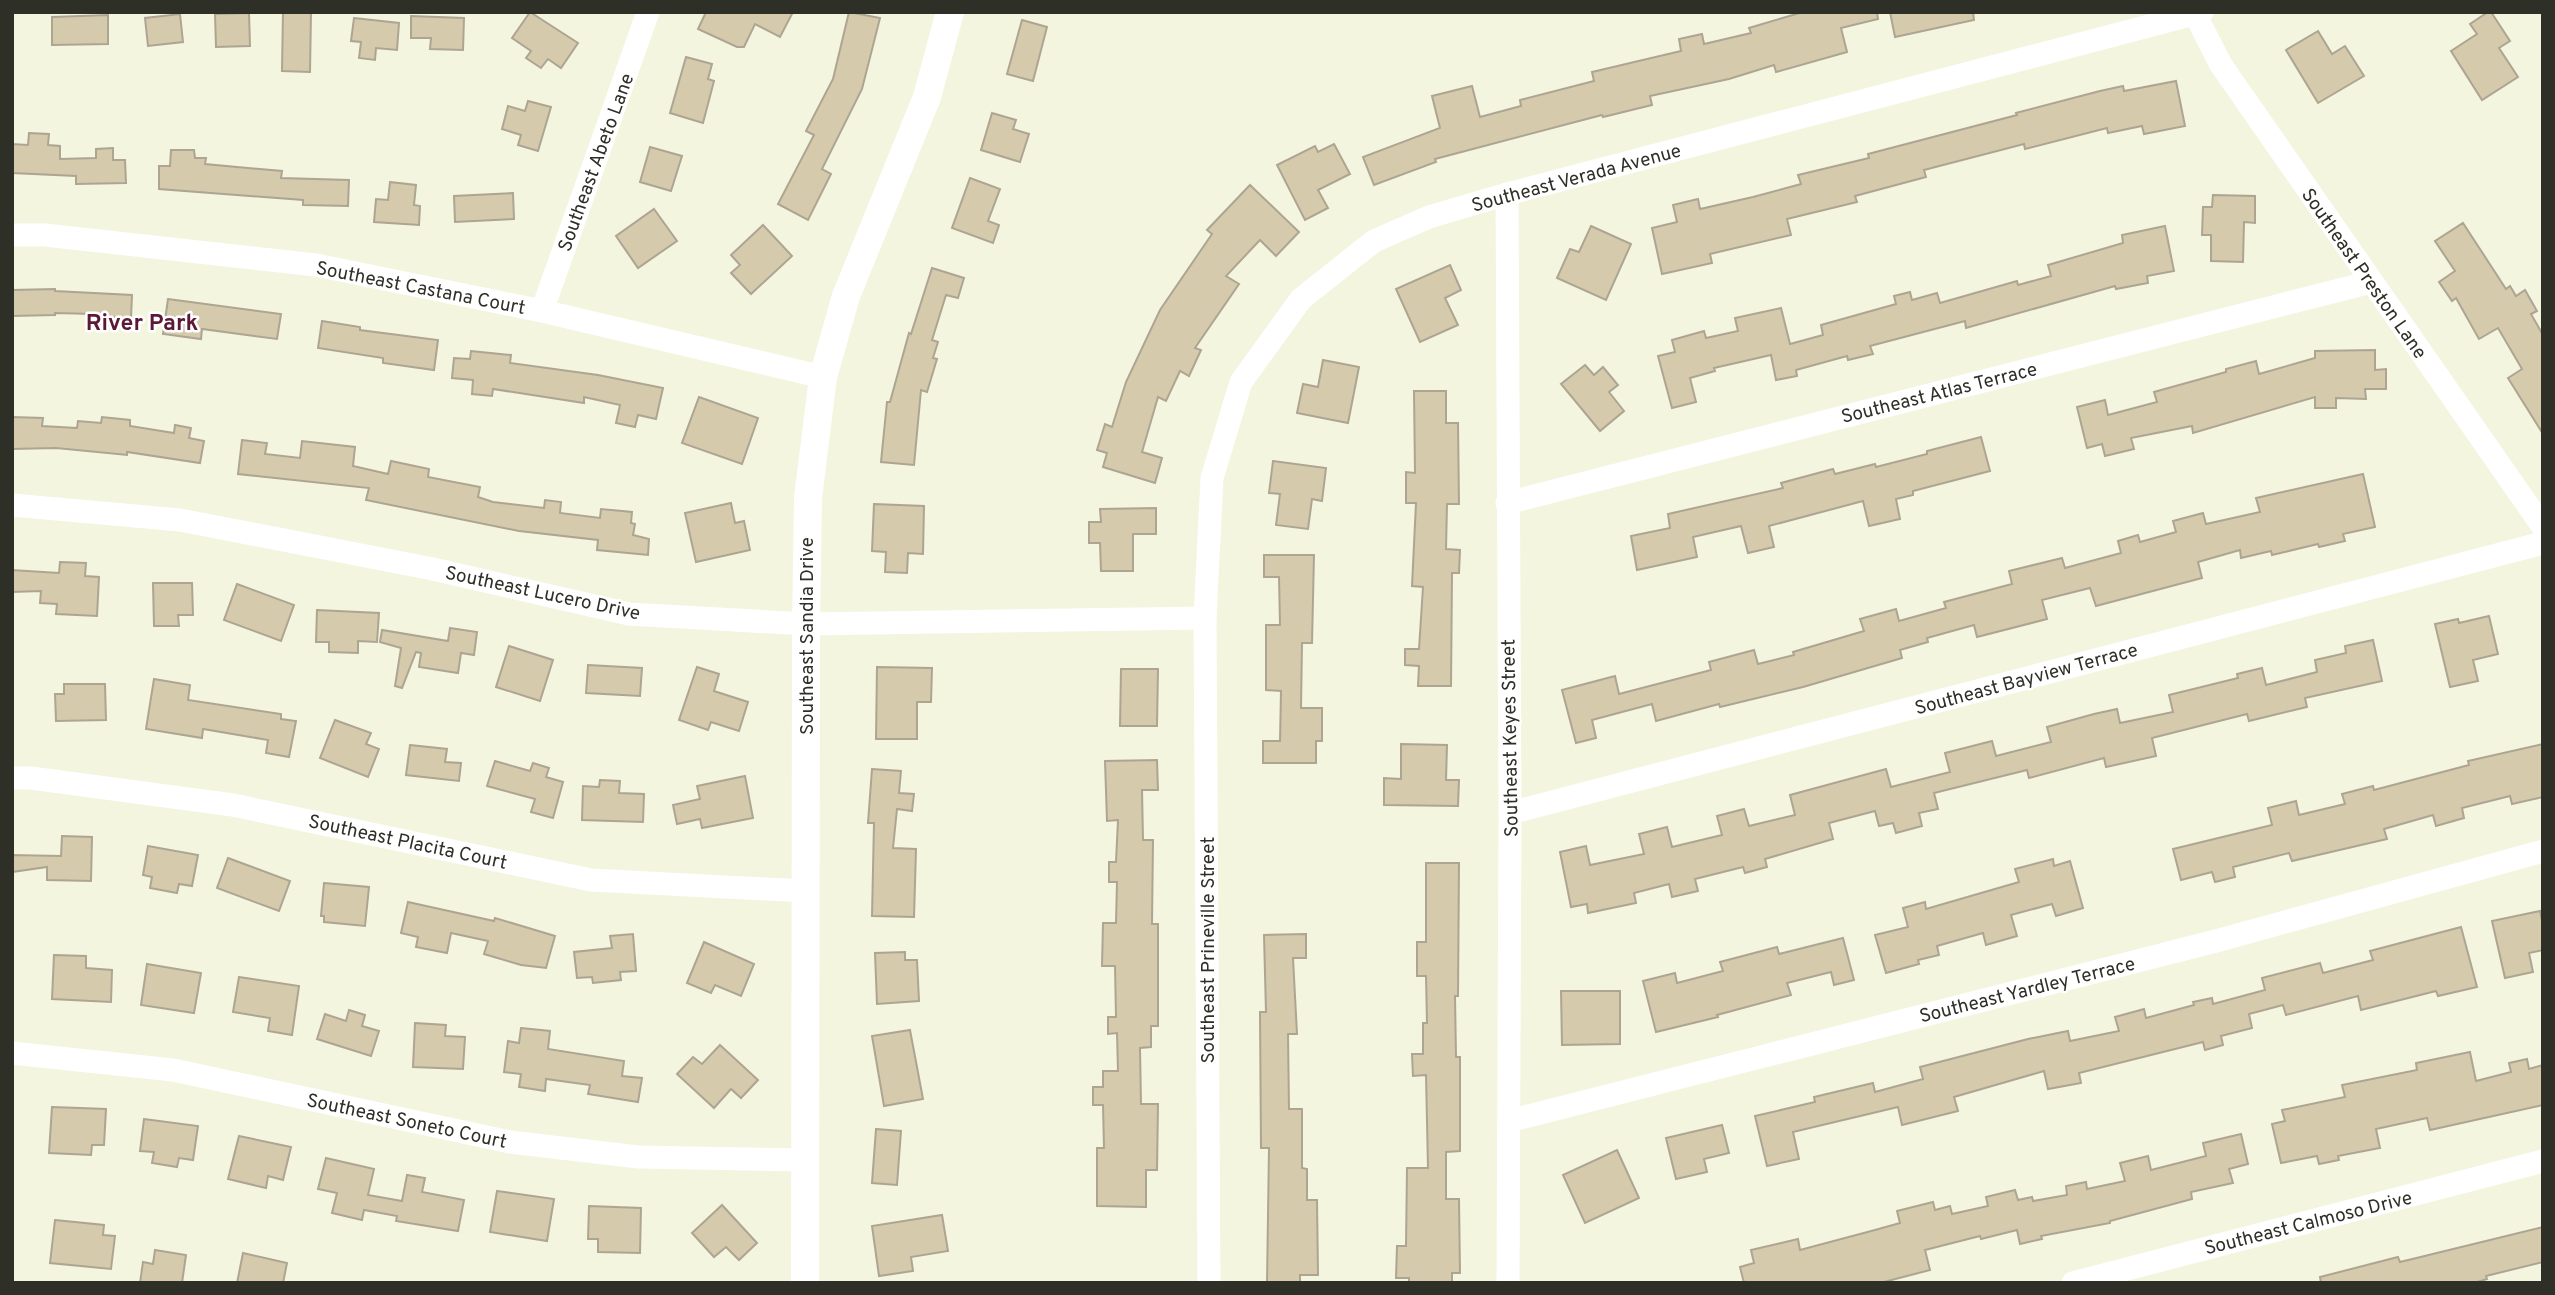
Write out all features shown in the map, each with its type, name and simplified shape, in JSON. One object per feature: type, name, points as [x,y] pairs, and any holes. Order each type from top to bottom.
[{"type":"street","name":"Southeast Abeto Lane","points":[[542,311],[648,12]]},
{"type":"street","name":"Southeast Sandia Drive","points":[[805,1283],[808,498],[823,377],[846,296],[927,97],[950,12]]},
{"type":"street","name":"Southeast Verada Avenue","points":[[1205,618],[1212,478],[1241,382],[1301,299],[1374,241],[1429,217],[1507,194],[2199,13]]},
{"type":"street","name":"Southeast Preston Lane","points":[[2199,13],[2221,65],[2543,527]]},
{"type":"street","name":"Southeast Keyes Street","points":[[1507,194],[1510,813],[1508,1283]]},
{"type":"street","name":"Southeast Castana Court","points":[[12,235],[45,235],[316,265],[542,311],[823,377]]},
{"type":"street","name":"Southeast Atlas Terrace","points":[[1507,503],[2371,282]]},
{"type":"street","name":"Southeast Lucero Drive","points":[[12,505],[205,525],[408,564],[629,614],[806,624],[1205,618]]},
{"type":"street","name":"Southeast Bayview Terrace","points":[[1510,813],[2543,543]]},
{"type":"street","name":"Southeast Prineville Street","points":[[1205,618],[1209,1283]]},
{"type":"street","name":"Southeast Placita Court","points":[[12,778],[31,778],[233,805],[591,880],[805,891]]},
{"type":"street","name":"Southeast Yardley Terrace","points":[[1509,1121],[2216,941],[2543,851]]},
{"type":"street","name":"Southeast Soneto Court","points":[[12,1053],[173,1070],[510,1142],[638,1157],[805,1160]]},
{"type":"street","name":"Southeast Calmoso Drive","points":[[2073,1283],[2543,1161]]},
{"type":"building","points":[[283,12],[311,12],[310,72],[282,71]]},
{"type":"building","points":[[530,12],[578,43],[561,68],[548,59],[541,68],[526,58],[531,51],[512,38]]},
{"type":"building","points":[[706,12],[793,12],[780,37],[755,24],[744,47],[737,47],[698,29]]},
{"type":"building","points":[[849,12],[880,18],[862,89],[822,169],[831,174],[808,220],[778,204],[814,135],[806,131],[833,79]]},
{"type":"building","points":[[1803,12],[1877,12],[1878,19],[1841,28],[1847,52],[1776,72],[1774,65],[1729,79],[1650,96],[1652,105],[1603,117],[1602,115],[1435,159],[1436,162],[1374,185],[1363,157],[1440,128],[1432,96],[1472,86],[1480,117],[1521,106],[1520,100],[1594,81],[1592,72],[1681,51],[1679,39],[1702,34],[1704,44],[1751,33],[1749,28]]},
{"type":"building","points":[[1890,12],[1973,12],[1974,20],[1895,37]]},
{"type":"building","points":[[2491,12],[2510,41],[2499,48],[2518,77],[2482,100],[2451,51],[2477,34],[2470,24]]},
{"type":"building","points":[[249,13],[250,46],[216,47],[215,14]]},
{"type":"building","points":[[180,14],[183,42],[148,46],[145,18]]},
{"type":"building","points":[[108,15],[108,44],[52,45],[52,17]]},
{"type":"building","points":[[411,16],[464,18],[463,50],[430,49],[431,38],[411,38]]},
{"type":"building","points":[[354,18],[399,23],[397,50],[376,48],[375,60],[359,58],[361,42],[351,41]]},
{"type":"building","points":[[1022,20],[1047,27],[1033,81],[1007,74]]},
{"type":"building","points":[[2318,31],[2332,54],[2345,46],[2364,76],[2318,103],[2286,50]]},
{"type":"building","points":[[686,57],[712,64],[708,79],[714,81],[703,123],[670,113]]},
{"type":"building","points":[[2176,81],[2185,126],[2144,134],[2142,126],[2108,133],[2107,128],[2025,149],[2024,144],[1924,170],[1926,177],[1855,196],[1857,202],[1787,219],[1791,235],[1710,254],[1712,263],[1662,274],[1652,228],[1677,222],[1673,205],[1698,199],[1700,209],[1753,197],[1801,184],[1798,175],[1869,158],[1868,154],[2017,115],[2016,113],[2123,86],[2124,91]]},
{"type":"building","points":[[528,101],[551,107],[538,151],[518,145],[521,135],[502,129],[508,106],[525,111]]},
{"type":"building","points":[[992,113],[1016,120],[1013,129],[1029,134],[1020,162],[981,150]]},
{"type":"building","points":[[29,133],[49,134],[48,145],[60,146],[60,159],[96,158],[96,149],[113,148],[113,160],[125,160],[126,183],[76,184],[76,176],[12,173],[12,144],[28,145]]},
{"type":"building","points":[[1334,144],[1350,174],[1318,190],[1328,208],[1305,220],[1277,165],[1315,146],[1318,152]]},
{"type":"building","points":[[650,147],[682,156],[671,191],[640,182]]},
{"type":"building","points":[[171,150],[194,150],[195,158],[206,158],[205,164],[282,171],[281,178],[349,180],[348,206],[303,205],[303,200],[159,189],[159,166],[170,166]]},
{"type":"building","points":[[970,178],[1000,189],[988,221],[999,225],[993,243],[952,228]]},
{"type":"building","points":[[390,182],[416,185],[414,205],[420,206],[419,225],[374,222],[376,199],[388,200]]},
{"type":"building","points":[[1250,185],[1299,232],[1276,256],[1260,240],[1226,276],[1239,284],[1195,348],[1201,350],[1189,376],[1180,371],[1166,401],[1158,397],[1142,452],[1162,458],[1155,483],[1103,467],[1107,453],[1097,450],[1105,424],[1112,427],[1126,382],[1160,310],[1212,234],[1207,230]]},
{"type":"building","points":[[513,193],[514,219],[455,222],[454,196]]},
{"type":"building","points":[[2213,195],[2255,196],[2255,223],[2244,222],[2243,262],[2211,261],[2211,235],[2202,235],[2203,207],[2212,207]]},
{"type":"building","points":[[654,209],[677,241],[638,268],[616,236]]},
{"type":"building","points":[[2463,223],[2506,289],[2510,286],[2516,296],[2525,290],[2537,311],[2531,314],[2543,335],[2543,434],[2508,378],[2522,369],[2498,328],[2479,339],[2456,298],[2452,301],[2439,282],[2455,271],[2435,241]]},
{"type":"building","points":[[763,225],[792,256],[751,294],[731,273],[740,265],[731,255]]},
{"type":"building","points":[[1591,226],[1631,244],[1606,300],[1557,278],[1570,249],[1579,252]]},
{"type":"building","points":[[2165,226],[2174,271],[2147,276],[2148,283],[2116,289],[2115,286],[1966,328],[1965,321],[1870,346],[1873,354],[1848,360],[1847,356],[1796,370],[1797,376],[1776,380],[1771,355],[1714,368],[1715,371],[1690,378],[1696,402],[1672,408],[1658,356],[1675,352],[1672,340],[1704,331],[1706,338],[1738,331],[1735,318],[1781,308],[1790,344],[1823,335],[1821,325],[1896,304],[1894,296],[1910,292],[1912,300],[1937,293],[1940,303],[2017,281],[2018,285],[2051,276],[2048,265],[2123,243],[2122,235]]},
{"type":"building","points":[[1450,265],[1461,290],[1445,298],[1458,325],[1420,342],[1396,289]]},
{"type":"building","points":[[932,268],[964,278],[958,298],[946,295],[932,340],[938,342],[933,358],[937,359],[927,392],[921,390],[914,465],[881,462],[887,402],[890,402],[909,333],[911,334]]},
{"type":"building","points":[[55,289],[132,295],[131,318],[111,317],[110,325],[94,325],[94,314],[12,316],[12,290]]},
{"type":"building","points":[[168,299],[281,314],[277,339],[202,329],[201,339],[163,334]]},
{"type":"building","points":[[322,321],[360,327],[360,330],[438,340],[434,370],[383,363],[383,358],[318,348]]},
{"type":"building","points":[[2375,350],[2375,370],[2386,369],[2386,389],[2365,389],[2366,399],[2336,398],[2336,408],[2315,408],[2315,397],[2193,433],[2192,426],[2131,438],[2134,449],[2105,456],[2102,444],[2087,448],[2077,407],[2105,400],[2108,415],[2157,402],[2154,392],[2256,361],[2259,374],[2315,358],[2315,351]]},
{"type":"building","points":[[471,351],[511,355],[510,363],[598,375],[663,388],[656,419],[638,415],[635,427],[616,423],[620,405],[584,397],[584,403],[493,389],[492,396],[472,394],[473,380],[452,378],[454,358],[470,359]]},
{"type":"building","points":[[1323,360],[1359,367],[1348,423],[1297,413],[1303,384],[1318,387]]},
{"type":"building","points":[[1585,365],[1594,375],[1603,367],[1618,385],[1609,392],[1624,411],[1600,431],[1561,384]]},
{"type":"building","points":[[1414,391],[1446,391],[1446,423],[1458,423],[1459,504],[1447,504],[1446,549],[1460,550],[1459,573],[1452,573],[1451,686],[1418,686],[1419,666],[1405,665],[1405,649],[1419,649],[1423,587],[1412,586],[1416,503],[1406,503],[1406,472],[1415,473]]},
{"type":"building","points":[[699,397],[758,418],[742,464],[682,443]]},
{"type":"building","points":[[12,417],[43,418],[42,426],[77,428],[78,421],[101,423],[102,417],[130,420],[130,426],[174,433],[175,425],[191,428],[189,438],[204,441],[200,463],[127,452],[127,455],[56,448],[12,449]]},
{"type":"building","points":[[1981,437],[1990,471],[1913,491],[1913,495],[1896,499],[1900,519],[1869,526],[1863,501],[1769,526],[1774,547],[1748,553],[1741,526],[1693,537],[1697,557],[1637,570],[1631,536],[1670,528],[1668,514],[1783,488],[1781,483],[1833,469],[1835,474],[1875,464],[1876,467]]},
{"type":"building","points":[[242,440],[267,443],[265,454],[300,458],[302,441],[355,447],[353,466],[388,474],[391,461],[429,469],[428,477],[480,487],[478,497],[493,502],[544,508],[545,500],[561,502],[560,513],[600,518],[601,509],[632,512],[631,523],[635,524],[633,535],[649,539],[648,555],[597,550],[598,540],[519,531],[366,500],[369,488],[238,474]]},
{"type":"building","points":[[1273,461],[1326,468],[1322,501],[1312,499],[1308,529],[1276,525],[1280,494],[1269,493]]},
{"type":"building","points":[[2363,474],[2375,527],[2343,534],[2345,541],[2241,558],[2240,550],[2198,562],[2202,578],[2096,606],[2090,588],[2042,600],[2047,619],[1977,637],[1974,625],[1927,638],[1928,642],[1900,650],[1902,658],[1803,687],[1720,707],[1719,704],[1656,721],[1652,704],[1592,720],[1596,738],[1576,743],[1562,690],[1615,676],[1619,694],[1711,670],[1709,662],[1754,650],[1758,664],[1794,655],[1793,652],[1864,631],[1860,619],[1896,609],[1899,621],[1946,608],[1944,602],[2012,584],[2009,571],[2062,558],[2065,568],[2121,553],[2118,541],[2138,535],[2140,542],[2176,532],[2173,521],[2203,513],[2206,524],[2260,512],[2256,498]]},
{"type":"building","points":[[731,503],[735,523],[744,521],[750,550],[696,562],[685,513]]},
{"type":"building","points":[[874,504],[924,506],[923,554],[908,553],[907,573],[885,572],[886,552],[872,551]]},
{"type":"building","points":[[1156,508],[1156,534],[1133,534],[1133,571],[1101,571],[1100,543],[1089,543],[1089,522],[1101,522],[1100,509]]},
{"type":"building","points":[[1264,555],[1314,555],[1312,643],[1302,643],[1301,708],[1322,708],[1322,741],[1316,741],[1316,763],[1263,763],[1263,741],[1280,741],[1281,691],[1266,690],[1266,625],[1280,625],[1279,577],[1264,577]]},
{"type":"building","points":[[60,562],[86,563],[85,576],[99,577],[97,616],[56,614],[57,604],[40,603],[41,591],[12,592],[12,570],[59,573]]},
{"type":"building","points":[[153,583],[192,583],[193,615],[178,615],[179,626],[154,626]]},
{"type":"building","points":[[237,584],[294,605],[281,641],[224,620]]},
{"type":"building","points":[[317,610],[379,613],[377,642],[358,641],[358,653],[329,652],[329,642],[316,642]]},
{"type":"building","points":[[2489,616],[2498,654],[2473,660],[2478,681],[2450,687],[2435,624],[2458,619],[2459,623]]},
{"type":"building","points":[[450,628],[477,632],[474,655],[461,653],[458,673],[419,667],[421,653],[416,652],[402,688],[395,686],[401,648],[380,642],[382,630],[448,641]]},
{"type":"building","points":[[2373,640],[2382,681],[2305,698],[2307,707],[2249,721],[2247,714],[2152,738],[2156,756],[2106,767],[2104,758],[2029,778],[2027,770],[1934,793],[1938,809],[1919,813],[1922,826],[1896,833],[1893,823],[1879,826],[1875,811],[1829,823],[1833,839],[1765,859],[1767,867],[1745,873],[1743,867],[1695,879],[1698,891],[1672,897],[1669,884],[1634,893],[1636,903],[1588,913],[1587,904],[1571,907],[1560,852],[1586,846],[1590,865],[1644,854],[1639,834],[1667,827],[1672,847],[1722,835],[1717,816],[1744,809],[1749,826],[1795,815],[1790,795],[1886,769],[1891,787],[1950,772],[1945,753],[1992,741],[1996,756],[2051,742],[2047,727],[2117,709],[2120,723],[2173,712],[2169,695],[2238,678],[2237,674],[2262,668],[2266,685],[2317,672],[2315,660],[2346,653],[2345,646]]},
{"type":"building","points":[[509,646],[553,660],[540,701],[496,687]]},
{"type":"building","points":[[588,665],[642,668],[640,696],[586,693]]},
{"type":"building","points":[[697,667],[719,674],[714,691],[748,702],[739,731],[711,722],[708,730],[679,720]]},
{"type":"building","points":[[877,667],[932,668],[931,702],[917,702],[917,739],[876,739]]},
{"type":"building","points":[[1121,669],[1158,669],[1157,726],[1120,726]]},
{"type":"building","points":[[154,679],[190,685],[188,700],[281,714],[281,719],[296,721],[289,757],[266,753],[268,740],[203,729],[202,738],[146,729]]},
{"type":"building","points":[[64,684],[105,684],[106,720],[56,721],[55,694],[64,694]]},
{"type":"building","points":[[335,720],[371,733],[366,744],[379,749],[368,777],[320,758]]},
{"type":"building","points":[[1401,744],[1447,745],[1446,780],[1459,780],[1458,806],[1384,805],[1384,778],[1401,779]]},
{"type":"building","points":[[2543,744],[2543,797],[2512,804],[2510,796],[2462,808],[2464,818],[2436,826],[2433,815],[2384,829],[2387,839],[2292,861],[2289,853],[2233,867],[2235,877],[2215,882],[2212,872],[2181,880],[2173,849],[2272,825],[2268,808],[2296,801],[2299,815],[2345,804],[2342,794],[2373,786],[2374,790],[2469,765],[2468,761]]},
{"type":"building","points":[[410,745],[447,749],[445,762],[461,763],[459,781],[406,775]]},
{"type":"building","points":[[1157,760],[1158,790],[1142,790],[1143,840],[1153,840],[1152,924],[1158,924],[1158,1026],[1151,1026],[1151,1047],[1140,1048],[1141,1104],[1158,1104],[1157,1170],[1146,1170],[1146,1207],[1097,1206],[1097,1148],[1104,1148],[1103,1105],[1093,1105],[1093,1087],[1103,1087],[1103,1071],[1118,1071],[1117,1033],[1108,1034],[1108,1017],[1116,1017],[1115,966],[1102,966],[1103,923],[1116,923],[1117,882],[1109,882],[1109,862],[1116,862],[1118,820],[1107,821],[1105,761]]},
{"type":"building","points":[[495,761],[530,771],[533,763],[549,768],[546,777],[563,782],[553,818],[531,812],[535,799],[487,786]]},
{"type":"building","points":[[872,769],[901,771],[899,793],[914,794],[912,811],[897,809],[893,848],[916,849],[914,917],[872,916],[874,823],[868,823]]},
{"type":"building","points":[[745,776],[753,818],[702,828],[700,819],[677,824],[673,805],[700,799],[697,786]]},
{"type":"building","points":[[600,780],[620,781],[619,793],[644,794],[643,822],[582,820],[583,786],[599,787]]},
{"type":"building","points":[[62,836],[92,837],[91,881],[47,880],[47,867],[12,872],[12,855],[61,856]]},
{"type":"building","points":[[148,846],[198,855],[192,886],[179,884],[177,893],[150,888],[152,877],[143,875]]},
{"type":"building","points":[[228,858],[290,881],[279,911],[217,888]]},
{"type":"building","points":[[2053,859],[2054,866],[2070,861],[2083,908],[2056,916],[2052,904],[2011,915],[2017,936],[1986,945],[1983,933],[1937,946],[1939,955],[1886,973],[1875,935],[1908,927],[1903,908],[1925,902],[1926,909],[2019,882],[2015,869]]},
{"type":"building","points":[[1426,863],[1459,863],[1458,996],[1455,996],[1456,1057],[1460,1057],[1460,1151],[1446,1152],[1446,1199],[1459,1199],[1460,1273],[1452,1273],[1452,1283],[1409,1283],[1409,1278],[1396,1278],[1397,1246],[1406,1246],[1407,1168],[1428,1168],[1426,1075],[1413,1076],[1412,1054],[1423,1054],[1423,1023],[1427,1023],[1426,976],[1417,976],[1417,942],[1426,942]]},
{"type":"building","points":[[324,883],[369,887],[365,926],[324,922],[324,916],[321,916]]},
{"type":"building","points":[[408,902],[494,921],[495,918],[555,936],[546,968],[521,965],[484,954],[488,941],[451,933],[447,953],[416,947],[418,937],[401,933]]},
{"type":"building","points":[[2540,911],[2543,950],[2529,953],[2533,972],[2505,978],[2492,921]]},
{"type":"building","points":[[2461,927],[2477,987],[2438,996],[2436,991],[2361,1010],[2358,996],[2286,1015],[2283,1005],[2249,1014],[2252,1028],[2221,1036],[2223,1045],[2205,1050],[2203,1042],[2079,1073],[2081,1083],[2048,1089],[2044,1071],[1954,1097],[1958,1111],[1902,1125],[1898,1107],[1793,1132],[1799,1159],[1767,1166],[1755,1116],[1815,1102],[1814,1097],[1873,1083],[1875,1092],[1923,1079],[1920,1067],[2028,1039],[2068,1031],[2070,1041],[2119,1031],[2115,1017],[2144,1009],[2146,1018],[2212,998],[2213,1004],[2265,990],[2262,978],[2320,963],[2323,973],[2373,960],[2370,951]]},
{"type":"building","points":[[633,934],[636,971],[620,972],[621,980],[593,983],[592,977],[577,978],[574,952],[612,948],[610,936]]},
{"type":"building","points":[[1306,934],[1306,958],[1293,958],[1297,1034],[1288,1034],[1289,1109],[1302,1109],[1302,1168],[1307,1169],[1307,1200],[1317,1200],[1318,1275],[1300,1275],[1300,1283],[1267,1283],[1269,1148],[1261,1148],[1260,1012],[1266,1012],[1264,935]]},
{"type":"building","points":[[1843,938],[1854,980],[1834,985],[1831,972],[1787,983],[1791,995],[1656,1032],[1643,981],[1675,973],[1677,983],[1723,971],[1720,962],[1777,947],[1779,954]]},
{"type":"building","points":[[704,942],[754,964],[741,996],[715,985],[711,993],[687,983]]},
{"type":"building","points":[[905,952],[905,960],[917,960],[919,1001],[877,1004],[875,953]]},
{"type":"building","points":[[54,955],[86,956],[86,968],[112,970],[111,1002],[52,999]]},
{"type":"building","points":[[147,964],[201,973],[194,1013],[141,1005]]},
{"type":"building","points":[[239,977],[299,986],[292,1035],[268,1031],[270,1018],[233,1012]]},
{"type":"building","points":[[1561,991],[1620,991],[1620,1044],[1562,1045]]},
{"type":"building","points":[[349,1010],[365,1015],[362,1026],[379,1031],[371,1056],[317,1039],[325,1014],[346,1021]]},
{"type":"building","points":[[415,1023],[446,1025],[445,1036],[465,1037],[463,1069],[413,1067]]},
{"type":"building","points":[[521,1028],[550,1031],[548,1049],[624,1061],[622,1076],[642,1078],[638,1102],[588,1094],[590,1085],[546,1079],[545,1091],[519,1087],[521,1074],[504,1072],[508,1041],[519,1043]]},
{"type":"building","points":[[910,1030],[923,1099],[884,1106],[872,1036]]},
{"type":"building","points":[[720,1045],[758,1080],[741,1098],[731,1089],[714,1108],[677,1074],[693,1057],[702,1064]]},
{"type":"building","points":[[2470,1052],[2476,1081],[2511,1072],[2509,1063],[2527,1059],[2529,1069],[2543,1065],[2543,1105],[2430,1130],[2427,1118],[2376,1129],[2380,1148],[2338,1156],[2339,1160],[2319,1164],[2317,1156],[2281,1163],[2272,1124],[2285,1121],[2282,1110],[2345,1097],[2342,1085],[2417,1070],[2416,1063]]},
{"type":"building","points":[[52,1107],[106,1109],[104,1145],[92,1145],[91,1155],[49,1153]]},
{"type":"building","points":[[144,1119],[198,1126],[193,1160],[179,1158],[177,1167],[152,1163],[154,1152],[140,1151]]},
{"type":"building","points":[[1722,1125],[1729,1153],[1704,1159],[1707,1172],[1676,1179],[1666,1138]]},
{"type":"building","points":[[876,1129],[901,1131],[897,1185],[872,1183]]},
{"type":"building","points":[[2241,1134],[2248,1164],[2229,1169],[2233,1183],[2191,1192],[2192,1199],[2110,1223],[2041,1236],[2042,1239],[2020,1244],[2017,1230],[1925,1250],[1930,1270],[1880,1283],[1744,1283],[1740,1267],[1754,1263],[1751,1250],[1798,1239],[1800,1250],[1900,1223],[1897,1211],[1933,1202],[1935,1210],[1950,1206],[1952,1214],[1988,1206],[1986,1197],[2015,1190],[2018,1200],[2032,1197],[2033,1201],[2067,1195],[2066,1186],[2086,1182],[2087,1189],[2125,1181],[2120,1163],[2148,1156],[2151,1170],[2206,1156],[2203,1143]]},
{"type":"building","points":[[239,1136],[291,1147],[283,1180],[268,1176],[266,1188],[228,1179]]},
{"type":"building","points":[[1617,1150],[1639,1198],[1585,1223],[1563,1175]]},
{"type":"building","points":[[326,1158],[374,1169],[368,1195],[402,1201],[407,1175],[425,1178],[422,1192],[464,1200],[458,1231],[396,1221],[397,1216],[364,1210],[362,1220],[332,1213],[337,1193],[318,1189]]},
{"type":"building","points":[[497,1191],[554,1199],[547,1241],[490,1232]]},
{"type":"building","points":[[722,1205],[757,1243],[739,1260],[726,1247],[714,1257],[692,1233]]},
{"type":"building","points":[[589,1206],[641,1208],[640,1253],[598,1252],[598,1239],[588,1239]]},
{"type":"building","points":[[942,1215],[948,1251],[911,1257],[913,1271],[879,1276],[872,1226]]},
{"type":"building","points":[[55,1220],[104,1225],[103,1235],[115,1236],[111,1269],[50,1263]]},
{"type":"building","points":[[2543,1227],[2543,1262],[2486,1276],[2487,1279],[2474,1283],[2321,1283],[2320,1277],[2398,1257],[2400,1262]]},
{"type":"building","points":[[155,1250],[186,1255],[182,1283],[140,1283],[143,1262],[153,1264]]},
{"type":"building","points":[[243,1253],[287,1263],[283,1283],[237,1283]]},
{"type":"district","name":"River Park","points":[[142,322]]}]
